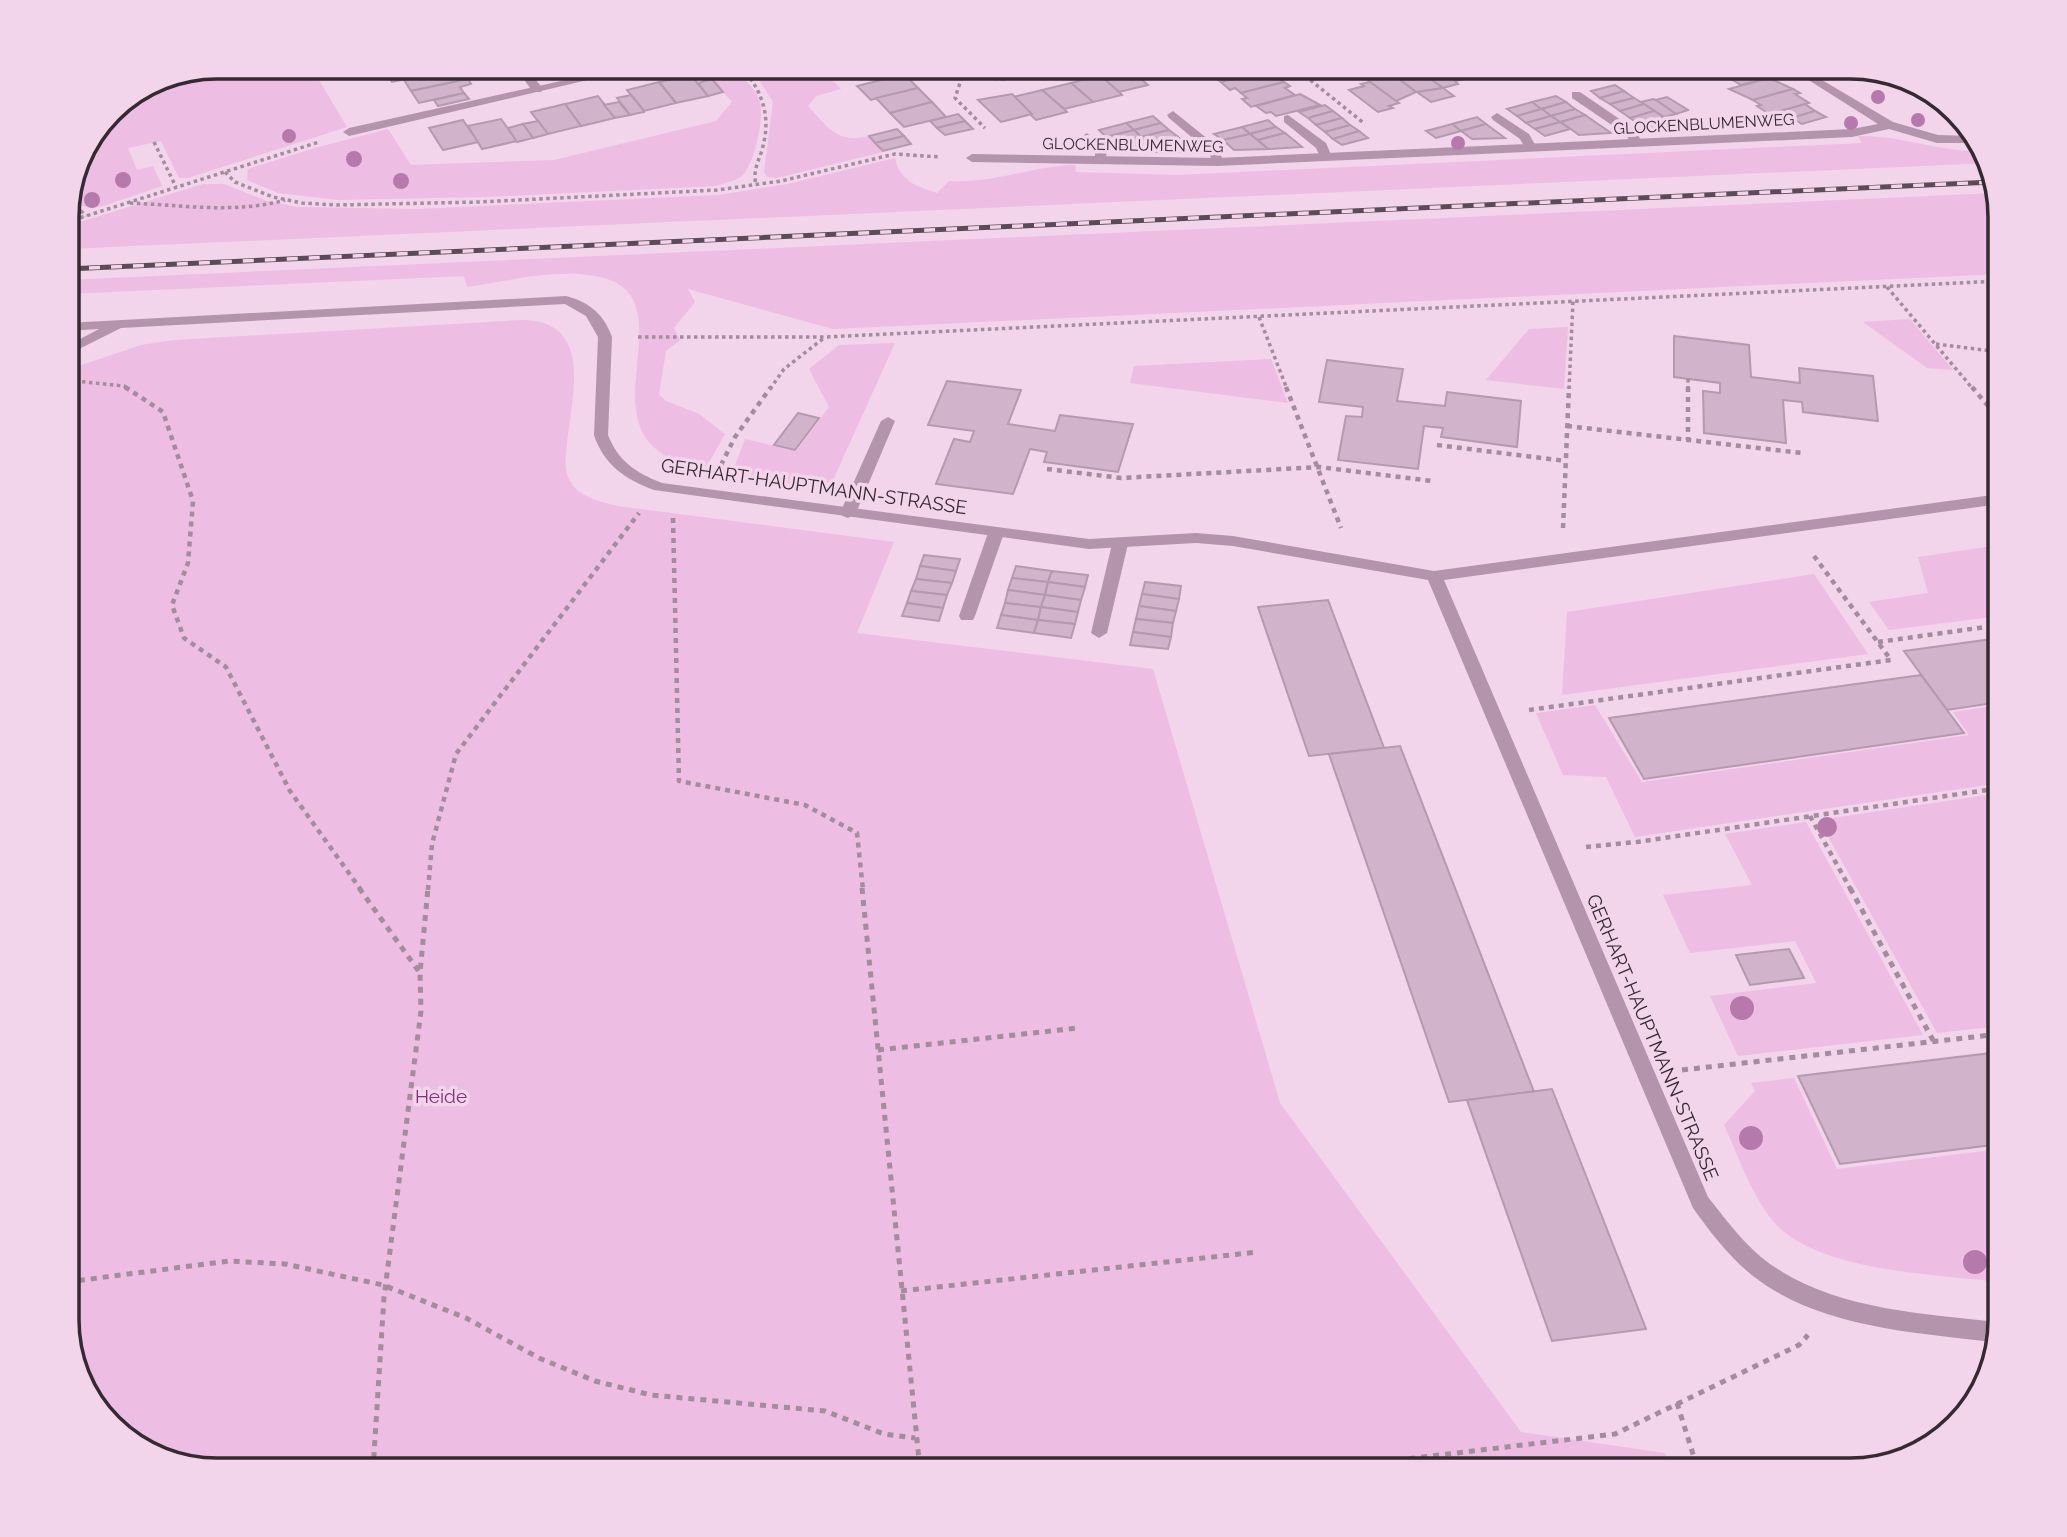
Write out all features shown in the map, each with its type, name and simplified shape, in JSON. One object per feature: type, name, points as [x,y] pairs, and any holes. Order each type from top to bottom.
[{"type":"street","points":[[530,79],[537,89]]},
{"type":"street","points":[[349,132],[537,89],[568,79]]},
{"type":"street","name":"GLOCKENBLUMENWEG","points":[[1814,79],[1889,125],[1937,139],[1965,140]]},
{"type":"street","points":[[1576,95],[1630,132],[1637,143]]},
{"type":"street","points":[[1172,115],[1214,151],[1217,162]]},
{"type":"street","points":[[1497,117],[1525,137],[1531,148]]},
{"type":"street","points":[[1288,119],[1322,146],[1326,157]]},
{"type":"street","name":"GLOCKENBLUMENWEG","points":[[972,158],[1217,162],[1852,133],[1889,125]]},
{"type":"street","points":[[1087,137],[1101,150],[1101,160]]},
{"type":"street","points":[[79,326],[566,300],[589,308],[601,321],[606,337]]},
{"type":"street","points":[[79,345],[121,324]]},
{"type":"street","name":"GERHART-HAUPTMANN-STRASSE","points":[[606,337],[601,435],[604,448],[623,471],[659,487],[684,492],[996,533],[1089,544],[1196,538],[1233,541],[1434,576],[1988,501]]},
{"type":"street","points":[[848,513],[888,421]]},
{"type":"street","points":[[967,616],[996,533]]},
{"type":"street","points":[[1099,633],[1120,544]]},
{"type":"street","name":"GERHART-HAUPTMANN-STRASSE","points":[[1434,576],[1700,1202],[1720,1233],[1749,1262],[1774,1281],[1833,1307],[1876,1316],[1988,1331]]},
{"type":"path","points":[[752,79],[767,103],[763,146],[753,177],[755,185]]},
{"type":"path","points":[[225,172],[235,182],[286,200],[336,205],[479,202],[717,190],[755,185],[895,154],[972,158],[989,132],[955,98],[961,79]]},
{"type":"path","points":[[1310,79],[1390,144],[1394,154]]},
{"type":"path","points":[[79,218],[349,132]]},
{"type":"path","points":[[154,142],[176,187]]},
{"type":"path","points":[[128,202],[225,207],[267,205],[286,200]]},
{"type":"path","points":[[79,211],[86,216]]},
{"type":"path","points":[[606,337],[825,337],[1988,282]]},
{"type":"path","points":[[1886,286],[1988,406]]},
{"type":"path","points":[[1561,558],[1573,302]]},
{"type":"path","points":[[1259,317],[1354,562]]},
{"type":"path","points":[[735,437],[784,369],[825,337]]},
{"type":"path","points":[[1936,344],[1988,350]]},
{"type":"path","points":[[1688,379],[1688,440]]},
{"type":"path","points":[[79,381],[124,386],[163,412],[193,501],[188,562],[172,605],[184,638],[226,667],[290,791],[420,973]]},
{"type":"path","points":[[1567,426],[1802,453]]},
{"type":"path","points":[[1437,445],[1566,461]]},
{"type":"path","points":[[1047,469],[1121,478],[1319,467],[1433,481]]},
{"type":"path","points":[[373,1458],[374,1399],[383,1285],[421,1011],[420,973],[432,844],[447,780],[456,754],[659,487]]},
{"type":"path","points":[[684,492],[673,514],[679,781],[805,805],[857,833],[918,1458]]},
{"type":"path","points":[[1493,715],[1891,660],[1793,527]]},
{"type":"path","points":[[1878,642],[1988,627]]},
{"type":"path","points":[[1551,851],[1637,842],[1988,790]]},
{"type":"path","points":[[1810,816],[1934,1042]]},
{"type":"path","points":[[878,1050],[1078,1028]]},
{"type":"path","points":[[1646,1074],[1988,1035]]},
{"type":"path","points":[[901,1291],[1258,1252]]},
{"type":"path","points":[[79,1280],[229,1261],[285,1264],[383,1285],[466,1318],[539,1358],[595,1381],[651,1395],[825,1411],[884,1434],[915,1438]]},
{"type":"path","points":[[1420,1458],[1615,1434],[1799,1345],[1833,1307]]},
{"type":"path","points":[[1678,1403],[1694,1458]]},
{"type":"green space","points":[[217,79],[318,79],[347,127],[188,178],[179,178],[161,141],[128,148],[137,170],[153,166],[162,186],[100,207],[79,206],[83,181],[102,140],[119,119],[140,102],[181,83]]},
{"type":"green space","points":[[712,79],[744,79],[752,87],[761,110],[757,140],[751,161],[742,176],[716,186],[485,197],[338,200],[278,193],[247,180],[248,169],[388,129],[411,165],[554,160],[716,121],[732,102]]},
{"type":"green space","points":[[759,79],[831,79],[841,89],[816,96],[808,106],[827,127],[840,136],[869,136],[883,152],[777,178],[767,177],[764,172],[773,102]]},
{"type":"green space","points":[[1858,136],[1890,138],[1971,151],[1977,163],[79,248],[79,222],[203,184],[224,184],[267,201],[298,207],[417,209],[718,195],[788,184],[895,158],[905,178],[937,193],[949,181],[981,180],[1075,165],[1076,172],[1177,175],[1862,143]]},
{"type":"green space","points":[[1986,193],[1988,208],[1988,275],[833,329],[688,289],[695,302],[674,328],[680,340],[666,351],[659,394],[666,401],[699,414],[725,434],[703,473],[666,456],[648,441],[638,420],[635,396],[639,321],[634,301],[620,285],[595,276],[547,275],[467,287],[464,276],[79,293],[79,279]]},
{"type":"green space","points":[[1910,319],[1953,370],[1927,368],[1863,322]]},
{"type":"green space","name":"Heide","points":[[521,320],[544,323],[560,332],[569,346],[573,363],[574,383],[566,468],[574,487],[584,495],[617,506],[894,542],[857,633],[1153,669],[1280,1103],[1521,1432],[1665,1453],[1666,1458],[217,1458],[172,1451],[133,1430],[119,1418],[97,1389],[86,1365],[79,1329],[79,366],[141,345],[174,340]]},
{"type":"green space","points":[[1568,327],[1564,389],[1486,380],[1529,329]]},
{"type":"green space","points":[[895,343],[829,489],[731,476],[745,439],[796,451],[829,407],[809,369],[839,345]]},
{"type":"green space","points":[[1271,359],[1288,403],[1130,383],[1134,366]]},
{"type":"green space","points":[[1988,547],[1988,618],[1889,630],[1869,602],[1928,593],[1918,557]]},
{"type":"green space","points":[[1814,574],[1868,654],[1562,695],[1567,612]]},
{"type":"green space","points":[[1595,705],[1642,782],[1969,735],[1953,712],[1988,707],[1988,785],[1635,837],[1606,777],[1563,775],[1536,713]]},
{"type":"green space","points":[[1988,795],[1988,1027],[1937,1033],[1819,820]]},
{"type":"green space","points":[[1806,822],[1923,1035],[1738,1056],[1710,996],[1816,983],[1795,941],[1690,953],[1663,895],[1752,885],[1725,834]]},
{"type":"green space","points":[[1794,1078],[1837,1169],[1988,1150],[1988,1281],[1876,1267],[1813,1249],[1788,1235],[1762,1206],[1724,1125],[1755,1091],[1751,1083]]},
{"type":"building","points":[[408,79],[468,79],[411,91],[404,80]]},
{"type":"building","points":[[468,79],[471,84],[460,87],[464,93],[419,103],[411,91]]},
{"type":"building","points":[[694,79],[708,96],[676,103],[659,82]]},
{"type":"building","points":[[712,79],[723,92],[708,96],[698,83]]},
{"type":"building","points":[[884,79],[909,79],[918,88],[871,100],[857,86]]},
{"type":"building","points":[[1086,79],[1104,79],[1122,95],[1093,102],[1071,83]]},
{"type":"building","points":[[1102,79],[1141,79],[1148,85],[1119,92]]},
{"type":"building","points":[[1233,79],[1280,79],[1284,82],[1241,93],[1235,88],[1230,90],[1221,82]]},
{"type":"building","points":[[1366,79],[1399,79],[1416,92],[1396,101]]},
{"type":"building","points":[[1399,79],[1431,79],[1443,88],[1416,92]]},
{"type":"building","points":[[1431,79],[1464,79],[1455,81],[1458,84],[1443,88]]},
{"type":"building","points":[[1731,79],[1765,79],[1741,85]]},
{"type":"building","points":[[1771,79],[1793,89],[1753,100],[1729,89]]},
{"type":"building","points":[[659,82],[676,103],[644,111],[627,90]]},
{"type":"building","points":[[1284,82],[1290,86],[1285,88],[1295,95],[1251,107],[1242,99],[1247,98],[1241,93]]},
{"type":"building","points":[[1370,82],[1399,103],[1389,106],[1393,108],[1378,112],[1349,90]]},
{"type":"building","points":[[1071,83],[1093,102],[1064,109],[1042,90]]},
{"type":"building","points":[[1615,85],[1624,91],[1600,98],[1591,91]]},
{"type":"building","points":[[918,88],[932,102],[890,113],[876,98]]},
{"type":"building","points":[[1443,88],[1454,96],[1431,102],[1417,92]]},
{"type":"building","points":[[1793,89],[1800,93],[1795,94],[1809,103],[1769,114],[1753,100]]},
{"type":"building","points":[[1042,90],[1067,112],[1036,120],[1013,97]]},
{"type":"building","points":[[1624,91],[1634,98],[1610,104],[1600,98]]},
{"type":"building","points":[[464,93],[469,99],[438,106],[434,100]]},
{"type":"building","points":[[1012,94],[1032,114],[1001,122],[978,100]]},
{"type":"building","points":[[1300,94],[1320,105],[1276,116],[1256,106]]},
{"type":"building","points":[[631,95],[644,112],[630,115],[617,98]]},
{"type":"building","points":[[598,96],[615,118],[581,126],[565,104]]},
{"type":"building","points":[[1556,96],[1566,102],[1541,109],[1532,102]]},
{"type":"building","points":[[1667,97],[1688,110],[1676,114],[1656,100]]},
{"type":"building","points":[[1634,98],[1644,104],[1620,111],[1610,104]]},
{"type":"building","points":[[1653,99],[1676,114],[1664,117],[1641,102]]},
{"type":"building","points":[[619,102],[630,115],[615,118],[604,105]]},
{"type":"building","points":[[932,102],[946,117],[904,127],[890,113]]},
{"type":"building","points":[[1532,102],[1541,109],[1517,116],[1507,109]]},
{"type":"building","points":[[1566,102],[1575,109],[1551,116],[1542,109]]},
{"type":"building","points":[[565,104],[581,126],[548,134],[531,112]]},
{"type":"building","points":[[1644,104],[1654,111],[1630,118],[1620,111]]},
{"type":"building","points":[[1805,104],[1815,111],[1792,118],[1781,111]]},
{"type":"building","points":[[1325,105],[1333,111],[1308,118],[1299,112]]},
{"type":"building","points":[[1542,109],[1551,116],[1526,123],[1517,116]]},
{"type":"building","points":[[1575,109],[1585,115],[1560,122],[1551,116]]},
{"type":"building","points":[[1333,111],[1342,118],[1316,125],[1308,118]]},
{"type":"building","points":[[1654,111],[1664,117],[1640,125],[1630,118]]},
{"type":"building","points":[[1815,111],[1826,117],[1802,124],[1792,118]]},
{"type":"building","points":[[958,114],[965,121],[937,128],[930,121]]},
{"type":"building","points":[[1585,115],[1611,133],[1579,135],[1561,122]]},
{"type":"building","points":[[1153,116],[1161,123],[1134,130],[1126,123]]},
{"type":"building","points":[[1551,116],[1560,122],[1535,129],[1526,123]]},
{"type":"building","points":[[1477,117],[1486,124],[1461,131],[1452,124]]},
{"type":"building","points":[[1664,117],[1682,130],[1649,131],[1640,125]]},
{"type":"building","points":[[1342,118],[1350,125],[1325,132],[1316,125]]},
{"type":"building","points":[[501,119],[517,141],[482,149],[468,126]]},
{"type":"building","points":[[463,120],[478,142],[443,150],[429,128]]},
{"type":"building","points":[[1268,120],[1276,127],[1250,134],[1242,127]]},
{"type":"building","points":[[538,121],[548,134],[533,138],[523,124]]},
{"type":"building","points":[[965,121],[973,129],[945,135],[937,128]]},
{"type":"building","points":[[1560,122],[1570,129],[1545,136],[1535,129]]},
{"type":"building","points":[[1126,123],[1134,130],[1106,137],[1099,130]]},
{"type":"building","points":[[1161,123],[1169,130],[1141,137],[1134,130]]},
{"type":"building","points":[[523,124],[533,138],[517,142],[508,128]]},
{"type":"building","points":[[1452,124],[1461,131],[1436,138],[1426,131]]},
{"type":"building","points":[[1486,124],[1505,138],[1472,139],[1461,131]]},
{"type":"building","points":[[1350,125],[1359,131],[1333,139],[1325,132]]},
{"type":"building","points":[[1242,127],[1250,134],[1223,140],[1214,134]]},
{"type":"building","points":[[1276,127],[1285,133],[1258,140],[1250,134]]},
{"type":"building","points":[[897,129],[904,136],[875,143],[869,136]]},
{"type":"building","points":[[1134,130],[1141,137],[1114,144],[1106,137]]},
{"type":"building","points":[[1169,130],[1177,136],[1149,143],[1141,137]]},
{"type":"building","points":[[1359,131],[1368,138],[1342,145],[1333,139]]},
{"type":"building","points":[[1285,133],[1302,147],[1268,149],[1258,140]]},
{"type":"building","points":[[1250,134],[1268,149],[1234,150],[1223,140]]},
{"type":"building","points":[[904,136],[911,144],[883,151],[875,143]]},
{"type":"building","points":[[1177,136],[1195,152],[1158,152],[1149,143]]},
{"type":"building","points":[[1141,137],[1158,152],[1122,151],[1114,144]]},
{"type":"building","points":[[1674,336],[1749,345],[1751,377],[1800,383],[1799,368],[1873,376],[1878,421],[1803,412],[1802,402],[1783,400],[1786,443],[1704,433],[1703,391],[1720,393],[1720,383],[1674,377]]},
{"type":"building","points":[[1327,360],[1403,369],[1397,401],[1445,406],[1447,392],[1521,401],[1517,447],[1441,437],[1443,428],[1424,426],[1418,469],[1338,460],[1346,416],[1362,417],[1363,407],[1319,402]]},
{"type":"building","points":[[947,381],[1021,390],[1008,424],[1055,431],[1060,415],[1133,424],[1118,472],[1044,462],[1047,452],[1030,449],[1013,494],[936,484],[954,439],[970,442],[974,431],[928,425]]},
{"type":"building","points":[[798,413],[819,418],[795,450],[774,445]]},
{"type":"building","points":[[924,555],[960,559],[956,571],[920,566]]},
{"type":"building","points":[[920,566],[956,571],[952,583],[916,579]]},
{"type":"building","points":[[1016,566],[1052,571],[1048,582],[1012,578]]},
{"type":"building","points":[[1052,571],[1088,575],[1085,587],[1048,582]]},
{"type":"building","points":[[1012,578],[1048,582],[1045,595],[1008,590]]},
{"type":"building","points":[[916,579],[952,583],[947,595],[911,591]]},
{"type":"building","points":[[1048,582],[1085,587],[1081,600],[1045,595]]},
{"type":"building","points":[[1145,582],[1181,586],[1179,599],[1142,594]]},
{"type":"building","points":[[1008,590],[1045,595],[1041,607],[1005,603]]},
{"type":"building","points":[[911,591],[947,595],[943,608],[907,603]]},
{"type":"building","points":[[1142,594],[1179,599],[1176,611],[1139,606]]},
{"type":"building","points":[[1045,595],[1081,600],[1078,612],[1041,607]]},
{"type":"building","points":[[1328,600],[1384,748],[1309,756],[1258,607]]},
{"type":"building","points":[[907,603],[943,608],[939,621],[902,616]]},
{"type":"building","points":[[1005,603],[1041,607],[1038,620],[1001,615]]},
{"type":"building","points":[[1139,606],[1176,611],[1173,623],[1136,619]]},
{"type":"building","points":[[1041,607],[1078,612],[1075,624],[1038,620]]},
{"type":"building","points":[[1001,615],[1038,620],[1034,633],[997,628]]},
{"type":"building","points":[[1136,619],[1173,623],[1171,637],[1133,632]]},
{"type":"building","points":[[1038,620],[1075,624],[1071,638],[1034,633]]},
{"type":"building","points":[[1133,632],[1171,637],[1168,649],[1130,645]]},
{"type":"building","points":[[1988,640],[1988,704],[1947,710],[1904,651]]},
{"type":"building","points":[[1921,675],[1964,733],[1644,779],[1609,718]]},
{"type":"building","points":[[1400,746],[1534,1092],[1449,1102],[1329,754]]},
{"type":"building","points":[[1789,949],[1804,978],[1750,985],[1736,955]]},
{"type":"building","points":[[1988,1053],[1988,1146],[1840,1164],[1798,1076]]},
{"type":"building","points":[[1552,1089],[1646,1329],[1552,1341],[1467,1100]]},
{"type":"railway","points":[[79,268],[1984,182]]}]
